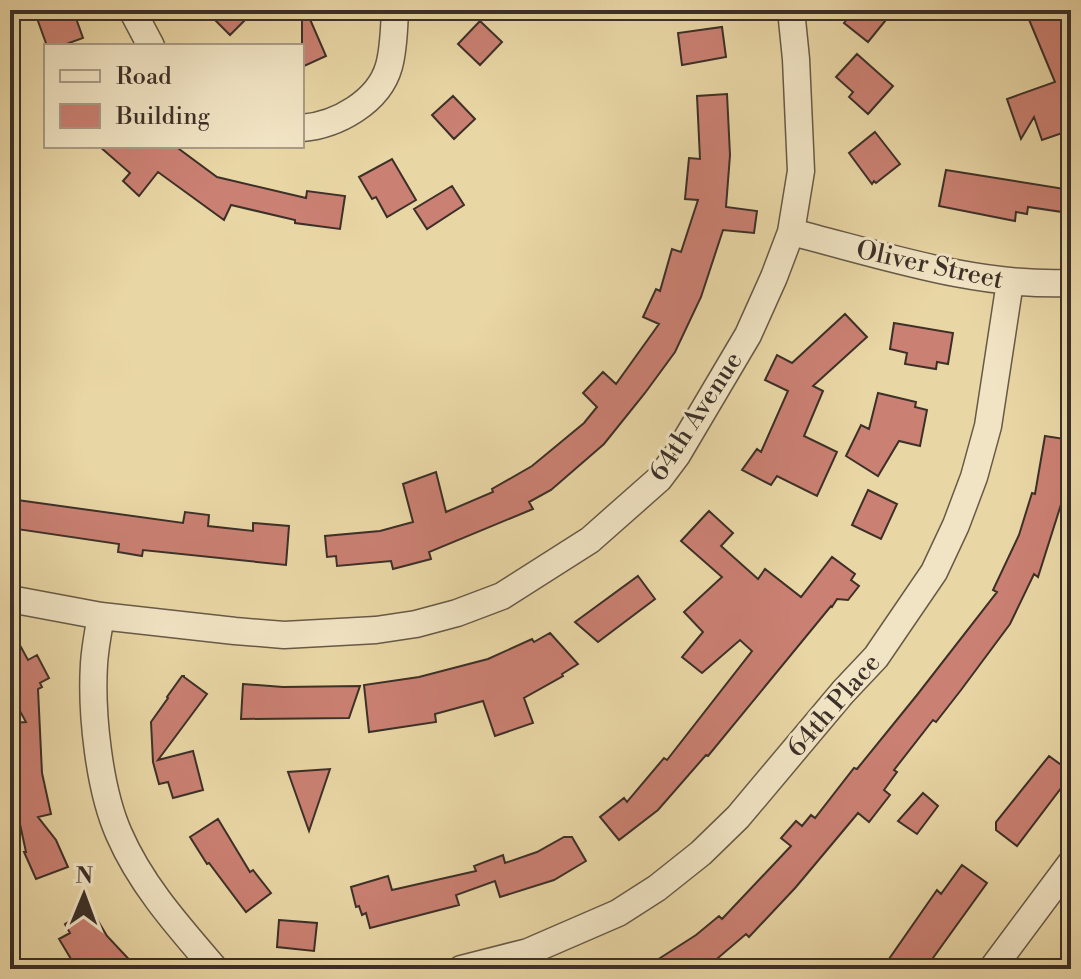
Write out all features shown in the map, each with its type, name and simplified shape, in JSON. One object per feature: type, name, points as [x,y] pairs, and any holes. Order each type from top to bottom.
[{"type":"street","points":[[132,10],[150,44]]},
{"type":"street","points":[[304,128],[341,119],[365,102],[380,83],[388,69],[395,10]]},
{"type":"street","name":"64th Avenue","points":[[10,599],[101,616],[284,635],[376,630],[457,613],[502,596],[590,540],[659,479],[677,455],[748,335],[774,277],[791,232],[801,171],[791,10]]},
{"type":"street","name":"Oliver Street","points":[[791,232],[973,277],[1010,282],[1071,283]]},
{"type":"street","name":"64th Place","points":[[461,969],[528,952],[618,913],[657,888],[701,853],[738,817],[876,657],[934,572],[974,477],[988,426],[1010,282]]},
{"type":"street","points":[[101,616],[94,665],[98,759],[118,833],[143,878],[172,920],[215,969]]},
{"type":"street","points":[[992,969],[1071,863]]},
{"type":"building","points":[[34,10],[73,10],[83,38],[66,44],[46,44]]},
{"type":"building","points":[[205,10],[255,10],[230,35]]},
{"type":"building","points":[[302,10],[306,10],[326,56],[304,66]]},
{"type":"building","points":[[854,10],[894,10],[868,42],[844,23]]},
{"type":"building","points":[[1025,10],[1058,10],[1071,40],[1071,130],[1042,140],[1034,117],[1021,139],[1007,99],[1055,82]]},
{"type":"building","points":[[480,21],[502,42],[480,65],[458,44]]},
{"type":"building","points":[[722,27],[726,57],[682,65],[678,33]]},
{"type":"building","points":[[857,54],[893,86],[868,114],[849,97],[853,92],[836,77]]},
{"type":"building","points":[[727,94],[730,155],[726,207],[757,211],[754,233],[723,230],[701,297],[675,352],[604,444],[551,490],[529,502],[533,509],[429,552],[431,559],[393,569],[391,561],[337,566],[336,556],[327,557],[325,536],[380,531],[413,522],[403,484],[436,472],[446,512],[493,492],[492,489],[532,466],[584,423],[597,407],[583,393],[603,372],[616,384],[659,324],[643,317],[656,289],[660,291],[672,249],[681,252],[698,200],[685,199],[689,158],[700,159],[697,96]]},
{"type":"building","points":[[453,96],[475,119],[454,139],[432,115]]},
{"type":"building","points":[[875,132],[900,164],[872,184],[849,153]]},
{"type":"building","points":[[101,148],[178,148],[217,177],[306,198],[307,191],[345,196],[340,229],[295,223],[295,220],[231,205],[224,220],[158,172],[139,196],[123,181],[130,173]]},
{"type":"building","points":[[392,159],[416,200],[387,217],[376,197],[372,199],[359,177]]},
{"type":"building","points":[[946,170],[1071,190],[1069,213],[1028,207],[1027,214],[1016,212],[1015,221],[939,206]]},
{"type":"building","points":[[452,186],[464,205],[427,229],[414,209]]},
{"type":"building","points":[[845,314],[867,337],[813,386],[823,391],[804,436],[837,452],[817,496],[777,476],[771,485],[742,470],[757,449],[761,452],[788,391],[765,380],[777,355],[792,363]]},
{"type":"building","points":[[894,323],[953,333],[948,364],[937,362],[936,369],[905,364],[907,353],[890,349]]},
{"type":"building","points":[[878,393],[916,402],[915,407],[927,410],[920,446],[899,441],[878,476],[846,456],[861,425],[869,429]]},
{"type":"building","points":[[1045,436],[1071,440],[1071,473],[1038,577],[1034,574],[1010,624],[961,690],[894,770],[897,772],[884,790],[890,795],[869,822],[858,813],[749,937],[746,934],[705,969],[643,969],[696,935],[719,916],[722,919],[791,846],[781,838],[796,821],[802,826],[811,815],[815,818],[997,592],[993,590],[1019,535],[1032,493],[1035,494]]},
{"type":"building","points":[[868,490],[897,504],[881,539],[852,525]]},
{"type":"building","points":[[10,499],[183,523],[185,512],[209,515],[208,526],[253,531],[253,523],[289,526],[286,565],[143,550],[142,556],[118,552],[119,544],[10,528]]},
{"type":"building","points":[[709,511],[733,533],[721,546],[758,579],[765,569],[801,597],[832,557],[855,574],[851,580],[859,586],[848,600],[837,599],[708,756],[658,810],[619,840],[600,817],[624,798],[627,802],[664,758],[667,760],[752,651],[740,640],[702,673],[682,657],[703,632],[684,612],[722,577],[681,541]]},
{"type":"building","points":[[638,576],[655,599],[598,642],[575,622]]},
{"type":"building","points":[[10,627],[28,660],[37,655],[49,678],[40,683],[42,687],[38,689],[42,773],[51,814],[38,817],[56,840],[68,867],[36,879],[24,852],[10,778],[10,723],[26,722],[10,693]]},
{"type":"building","points":[[550,633],[578,664],[524,698],[533,723],[495,736],[483,701],[435,714],[436,722],[369,732],[364,685],[419,677],[488,659]]},
{"type":"building","points":[[182,676],[207,694],[158,760],[193,751],[203,790],[173,798],[168,782],[159,784],[153,762],[151,722]]},
{"type":"building","points":[[243,684],[360,686],[349,718],[241,719]]},
{"type":"building","points":[[1049,756],[1071,775],[1017,846],[996,830],[996,822]]},
{"type":"building","points":[[330,769],[309,831],[288,772]]},
{"type":"building","points":[[923,793],[938,806],[917,834],[898,821]]},
{"type":"building","points":[[218,819],[250,872],[253,870],[271,893],[246,912],[207,864],[190,837]]},
{"type":"building","points":[[564,837],[572,837],[586,861],[554,880],[500,897],[495,881],[456,895],[459,905],[370,928],[366,913],[362,915],[359,906],[356,907],[351,887],[388,876],[392,890],[476,871],[474,866],[503,855],[505,863],[537,852]]},
{"type":"building","points":[[962,865],[987,883],[925,969],[882,969],[937,890],[941,894]]},
{"type":"building","points":[[88,904],[107,936],[138,969],[77,969],[59,939],[70,933],[65,924],[73,919],[71,916]]},
{"type":"building","points":[[279,920],[317,923],[314,951],[277,947]]}]
